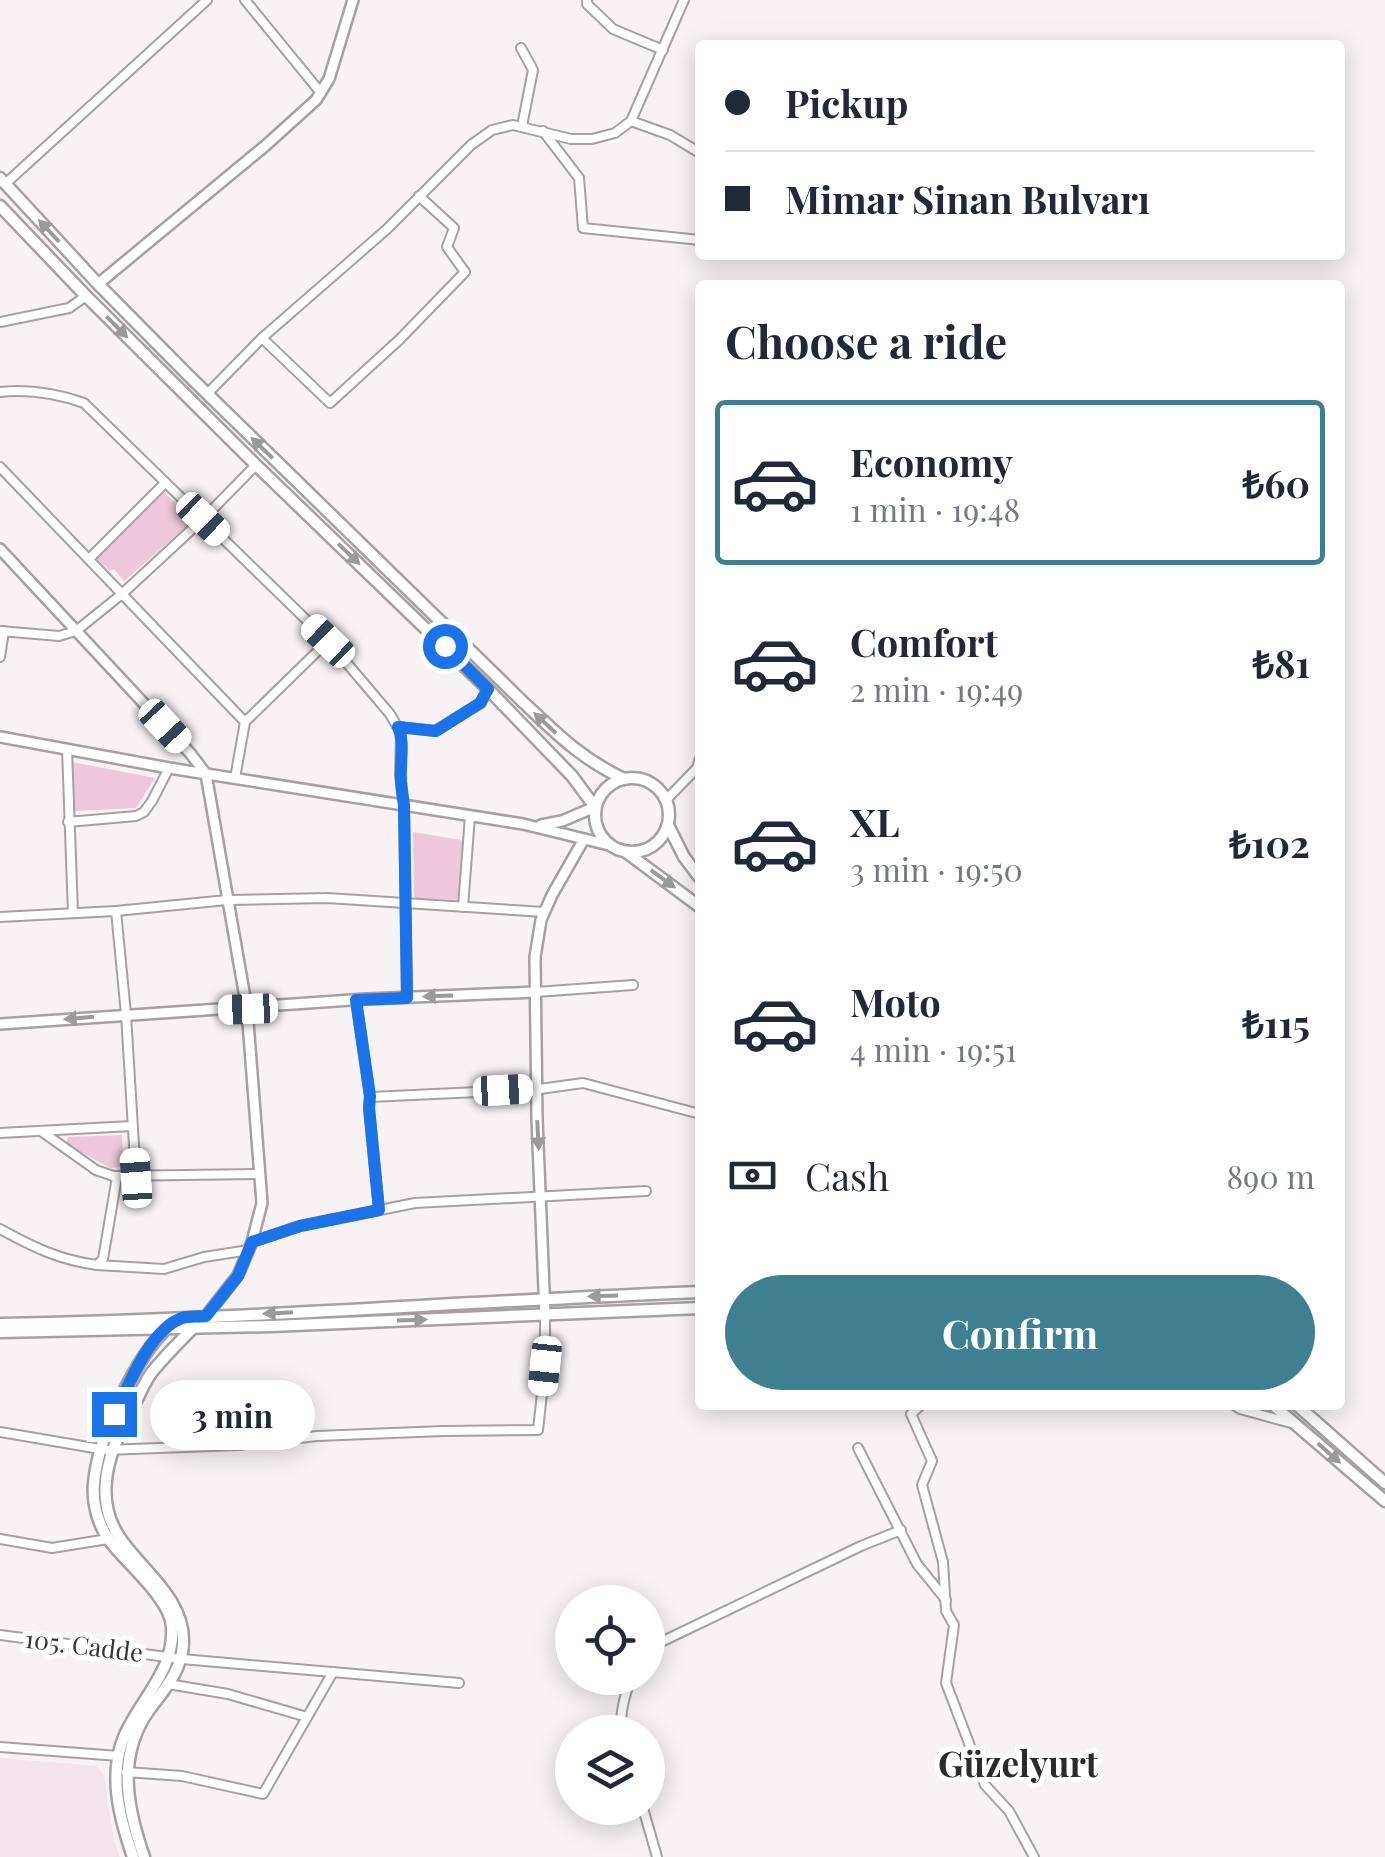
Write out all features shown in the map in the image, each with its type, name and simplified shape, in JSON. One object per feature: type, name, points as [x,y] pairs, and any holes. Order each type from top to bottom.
[{"type":"main road","points":[[2,181],[207,394],[578,753],[624,778]]},
{"type":"main road","points":[[0,206],[256,465],[488,689],[572,776],[595,807]]},
{"type":"main road","points":[[625,852],[654,846],[668,825],[669,812],[659,789],[636,778],[624,778],[603,791],[595,807],[595,825],[608,845],[625,852],[695,903]]},
{"type":"main road","points":[[668,825],[695,871]]},
{"type":"main road","points":[[0,1324],[695,1292]]},
{"type":"main road","points":[[0,1332],[695,1308]]},
{"type":"main road","points":[[144,1857],[130,1806],[126,1772],[145,1716],[182,1659],[184,1638],[174,1603],[113,1528],[108,1512],[106,1449],[151,1373],[206,1316]]},
{"type":"main road","points":[[133,1857],[121,1822],[117,1791],[119,1756],[124,1738],[169,1658],[172,1624],[169,1613],[108,1540],[95,1506],[93,1485],[114,1414],[144,1355],[166,1328],[182,1318]]},
{"type":"main road","points":[[1279,1410],[1385,1501]]},
{"type":"main road","points":[[1303,1410],[1385,1483]]},
{"type":"street","points":[[2,181],[207,0]]},
{"type":"street","points":[[244,0],[321,93]]},
{"type":"street","points":[[98,284],[316,100],[330,79],[353,0]]},
{"type":"street","points":[[587,0],[613,28],[663,50]]},
{"type":"street","points":[[207,394],[262,338],[492,130],[513,124],[592,139],[615,133],[631,122],[684,0]]},
{"type":"street","points":[[521,48],[533,70],[522,126]]},
{"type":"street","points":[[631,122],[670,135],[695,150]]},
{"type":"street","points":[[543,131],[579,178],[583,228],[695,239]]},
{"type":"street","points":[[262,338],[330,403],[466,272],[447,247],[454,228],[419,196]]},
{"type":"street","points":[[1,321],[69,308],[86,296]]},
{"type":"street","points":[[0,392],[14,390],[84,403],[328,641],[390,714],[401,733],[407,998]]},
{"type":"street","points":[[0,656],[2,631],[59,636],[76,631],[122,594],[256,465]]},
{"type":"street","points":[[0,466],[245,722]]},
{"type":"street","points":[[90,558],[166,483]]},
{"type":"street","points":[[0,549],[190,752],[206,774],[248,1009],[262,1203],[238,1276],[206,1316]]},
{"type":"street","points":[[235,778],[245,722],[328,641]]},
{"type":"street","points":[[398,727],[436,731],[480,703],[488,689]]},
{"type":"street","points":[[0,737],[523,824],[608,845]]},
{"type":"street","points":[[66,749],[73,914]]},
{"type":"street","points":[[68,822],[144,812],[169,768]]},
{"type":"street","points":[[666,800],[695,770]]},
{"type":"street","points":[[523,824],[548,824],[595,807]]},
{"type":"street","points":[[463,907],[470,816]]},
{"type":"street","points":[[0,1432],[106,1449],[239,1445],[317,1436],[538,1430],[545,1366],[545,1298],[535,957],[540,920],[584,839]]},
{"type":"street","points":[[0,917],[227,900],[327,898],[544,912]]},
{"type":"street","points":[[116,911],[136,1178]]},
{"type":"street","points":[[0,1024],[634,985]]},
{"type":"street","points":[[356,1000],[370,1096],[379,1210]]},
{"type":"street","points":[[370,1096],[536,1089],[582,1082],[695,1113]]},
{"type":"street","points":[[0,1133],[132,1126]]},
{"type":"street","points":[[41,1131],[96,1170],[118,1177],[259,1174]]},
{"type":"street","points":[[97,1264],[103,1259],[118,1177]]},
{"type":"street","points":[[0,1229],[38,1250],[75,1262],[164,1269],[251,1246],[300,1226],[415,1203],[646,1191]]},
{"type":"street","points":[[916,1410],[912,1414],[932,1461],[922,1485],[943,1562],[946,1611],[954,1624],[946,1682],[985,1785],[1009,1810],[1034,1857]]},
{"type":"street","points":[[1244,1410],[1297,1424]]},
{"type":"street","points":[[858,1448],[918,1564],[946,1600]]},
{"type":"street","points":[[665,1640],[901,1530]]},
{"type":"street","points":[[0,1539],[52,1548],[108,1540]]},
{"type":"street","name":"105. Cadde","points":[[0,1636],[169,1658],[460,1683]]},
{"type":"street","points":[[126,1772],[182,1776],[263,1794],[333,1672]]},
{"type":"street","points":[[168,1684],[228,1694],[307,1717]]},
{"type":"street","points":[[0,1747],[119,1756]]},
{"type":"street","points":[[648,1825],[656,1857]]},
{"type":"shaded area","points":[[164,492],[193,521],[124,581],[97,559]]},
{"type":"shaded area","points":[[72,762],[155,778],[136,808],[75,811]]},
{"type":"shaded area","points":[[413,832],[461,840],[460,900],[414,898]]},
{"type":"shaded area","points":[[122,1135],[121,1167],[110,1168],[66,1144],[68,1137]]},
{"type":"shaded area","points":[[0,1758],[97,1766],[104,1776],[120,1857],[0,1857]]},
{"type":"district","name":"Güzelyurt","points":[[1018,1765]]},
{"type":"route","points":[[114,1414],[144,1355],[166,1328],[182,1318],[206,1316],[238,1276],[252,1242],[300,1226],[379,1210],[370,1096],[356,1000],[407,998],[402,743],[398,727],[436,731],[480,703],[488,689],[445,646]]}]
